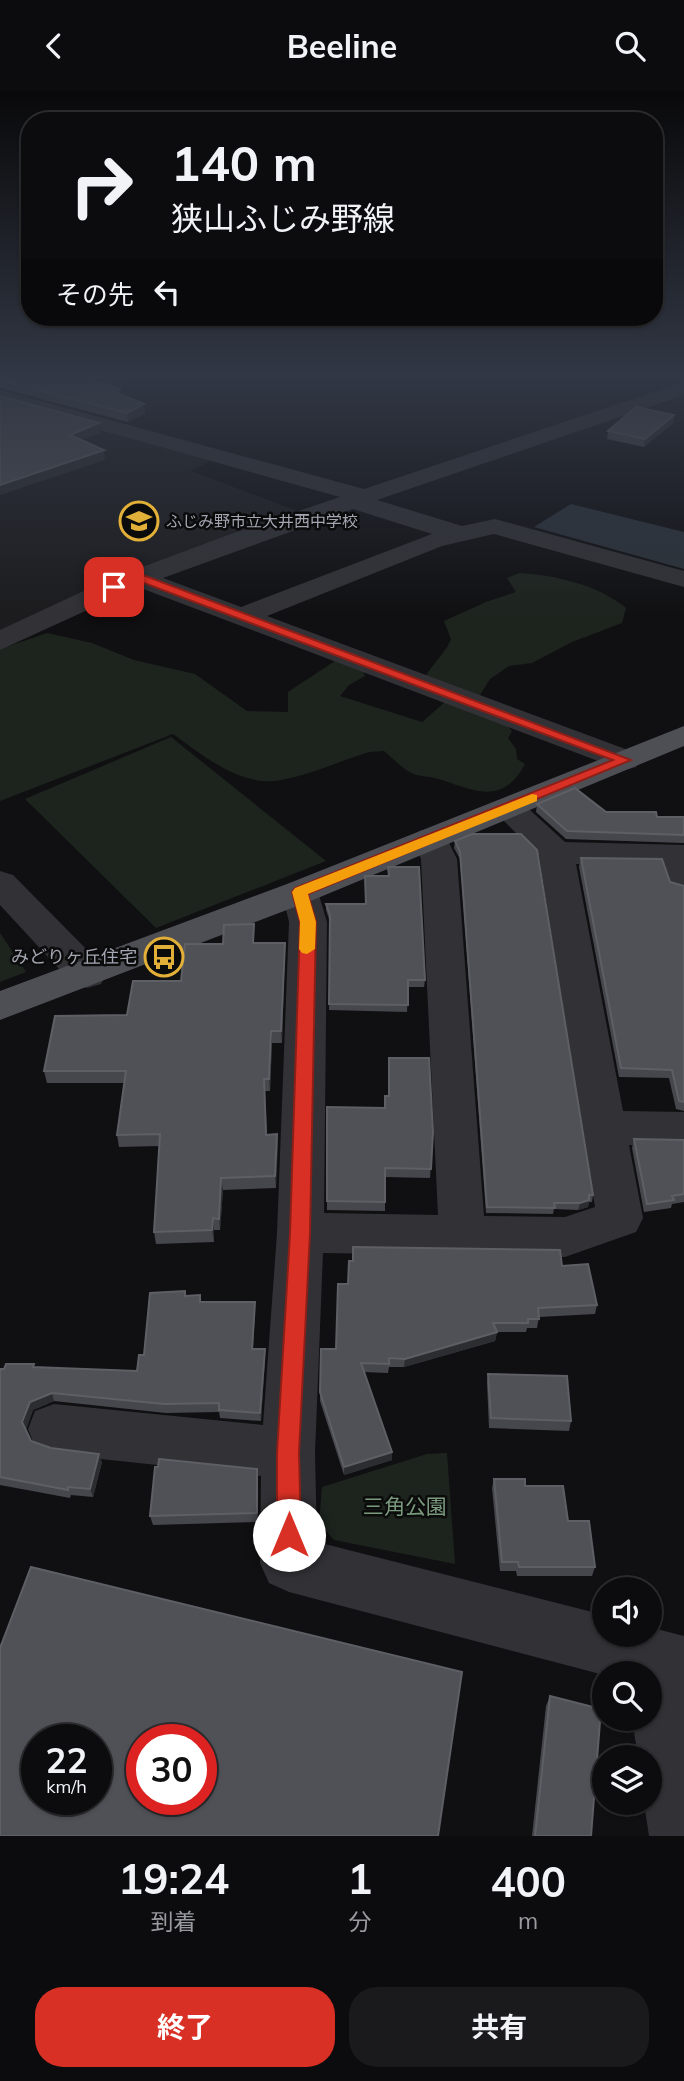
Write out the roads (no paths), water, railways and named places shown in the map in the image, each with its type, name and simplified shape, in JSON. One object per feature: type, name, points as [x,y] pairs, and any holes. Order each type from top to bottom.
[{"type":"main road","points":[[0,1006],[300,892],[684,735]]},
{"type":"street","points":[[215,453],[291,474],[460,534]]},
{"type":"street","points":[[0,641],[139,578],[237,540],[493,453]]},
{"type":"street","points":[[245,615],[433,541],[495,526],[684,579]]},
{"type":"street","points":[[139,578],[245,615],[625,760]]},
{"type":"street","points":[[300,1233],[565,1237],[620,1218],[556,853],[508,808]]},
{"type":"street","points":[[431,839],[439,859],[462,1235]]},
{"type":"street","points":[[556,853],[677,854],[684,881]]},
{"type":"street","points":[[0,883],[87,974]]},
{"type":"street","points":[[300,892],[308,922],[300,1233],[288,1453],[289,1563],[669,1663],[682,1836]]},
{"type":"street","points":[[605,1128],[684,1129]]},
{"type":"street","points":[[54,1429],[288,1453]]},
{"type":"place","name":"ふじみ野市立大井西中学校","points":[[139,521]]},
{"type":"place","name":"みどりヶ丘住宅","points":[[164,957]]},
{"type":"park label","name":"三角公園","points":[[405,1507]]}]
